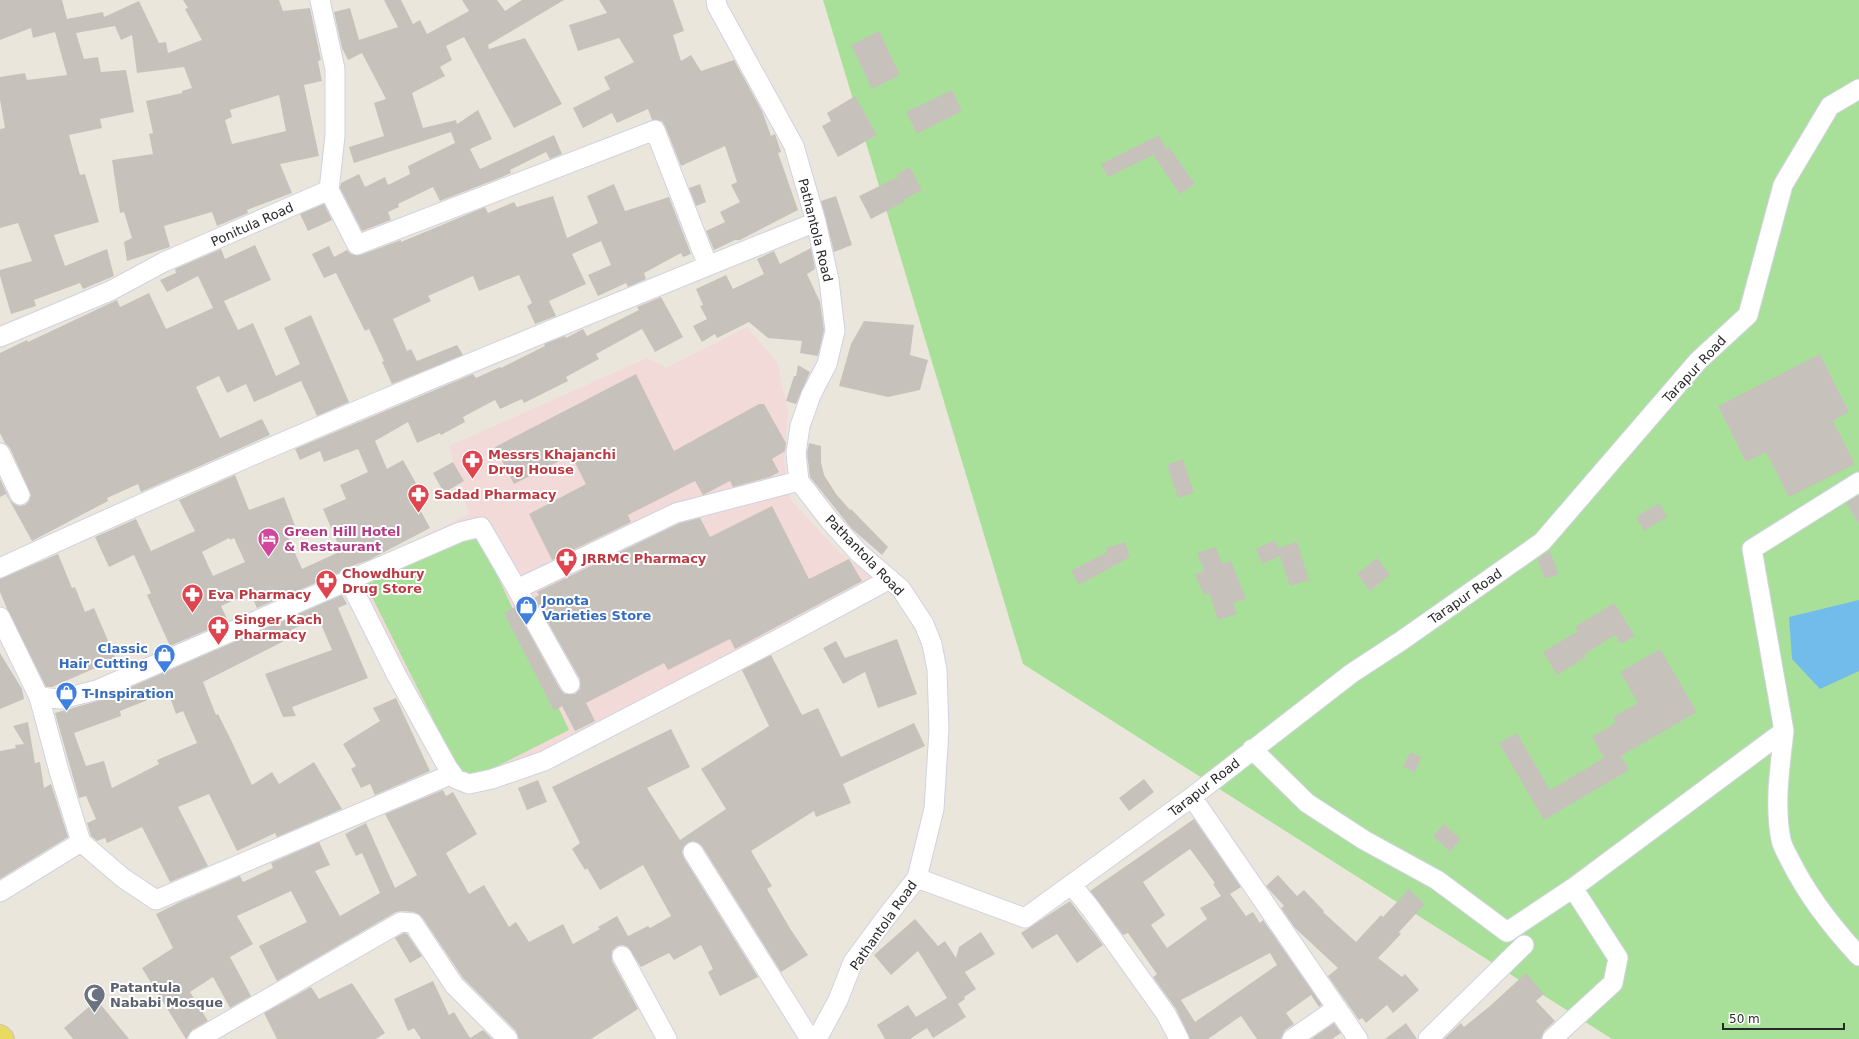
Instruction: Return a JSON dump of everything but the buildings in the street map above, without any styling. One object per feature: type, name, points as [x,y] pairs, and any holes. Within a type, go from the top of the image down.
[{"type":"main road","points":[[0,1036],[3,1039]]},
{"type":"street","points":[[320,0],[335,69],[334,136],[329,190],[357,244],[654,130],[708,266]]},
{"type":"street","name":"Pathantola Road","points":[[716,0],[717,6],[794,146],[816,222],[829,280],[835,331],[827,364],[811,395],[800,426],[796,453],[799,481],[830,521],[859,553],[901,589],[924,624],[932,644],[937,670],[939,730],[934,809],[917,878],[854,962],[838,1000],[817,1039]]},
{"type":"street","name":"Tarapur Road","points":[[917,878],[1025,918],[1192,797],[1352,673],[1401,642],[1542,542],[1698,361],[1748,315],[1783,185],[1830,106],[1859,89]]},
{"type":"street","name":"Ponitula Road","points":[[0,337],[110,291],[164,262],[329,190]]},
{"type":"street","points":[[0,568],[102,520],[434,378],[816,222]]},
{"type":"street","points":[[0,453],[20,496]]},
{"type":"street","points":[[518,589],[676,513],[799,481]]},
{"type":"street","points":[[1859,482],[1752,549],[1784,731],[1777,788],[1779,799],[1778,817],[1782,842],[1802,884],[1837,932],[1859,956]]},
{"type":"street","points":[[39,697],[60,699],[97,690],[348,579],[460,532],[482,528],[518,589],[570,684]]},
{"type":"street","points":[[348,579],[396,676],[448,768],[456,779],[469,784],[492,779],[544,761],[775,641],[890,579]]},
{"type":"street","points":[[0,617],[39,697],[59,771],[81,842],[123,878],[156,900],[446,777]]},
{"type":"street","points":[[1252,749],[1307,803],[1364,840],[1437,880],[1507,932],[1573,888],[1784,731]]},
{"type":"street","points":[[1192,797],[1358,1039]]},
{"type":"street","points":[[0,892],[81,842]]},
{"type":"street","points":[[692,852],[810,1039]]},
{"type":"street","points":[[1072,885],[1091,909],[1166,1014],[1179,1039]]},
{"type":"street","points":[[1552,1039],[1613,983],[1618,958],[1573,888]]},
{"type":"street","points":[[198,1039],[401,922],[413,923],[454,985],[508,1039]]},
{"type":"street","points":[[1428,1039],[1524,945]]},
{"type":"street","points":[[622,956],[667,1039]]},
{"type":"street","points":[[1292,1039],[1337,1008]]},
{"type":"shaded area","points":[[747,327],[777,362],[788,411],[784,459],[791,500],[840,553],[874,577],[624,711],[460,793],[355,571],[469,514],[449,446],[647,358],[666,368]]},
{"type":"green space","points":[[823,0],[1859,0],[1859,1039],[1612,1039],[1023,664]]},
{"type":"green space","points":[[479,536],[569,730],[478,776],[466,776],[458,769],[363,579]]},
{"type":"water","points":[[1859,600],[1859,671],[1820,689],[1792,659],[1789,617]]},
{"type":"place","name":"Messrs Khajanchi Drug House","points":[[473,480]]},
{"type":"place","name":"Sadad Pharmacy","points":[[418,514]]},
{"type":"place","name":"Green Hill Hotel & Restaurant","points":[[268,558]]},
{"type":"place","name":"JRRMC Pharmacy","points":[[566,578]]},
{"type":"place","name":"Chowdhury Drug Store","points":[[327,600]]},
{"type":"place","name":"Eva Pharmacy","points":[[192,614]]},
{"type":"place","name":"Jonota Varieties Store","points":[[526,626]]},
{"type":"place","name":"Singer Kach Pharmacy","points":[[219,646]]},
{"type":"place","name":"Classic Hair Cutting","points":[[164,674]]},
{"type":"place","name":"T-Inspiration","points":[[67,712]]},
{"type":"place","name":"Patantula Nababi Mosque","points":[[95,1014]]}]
